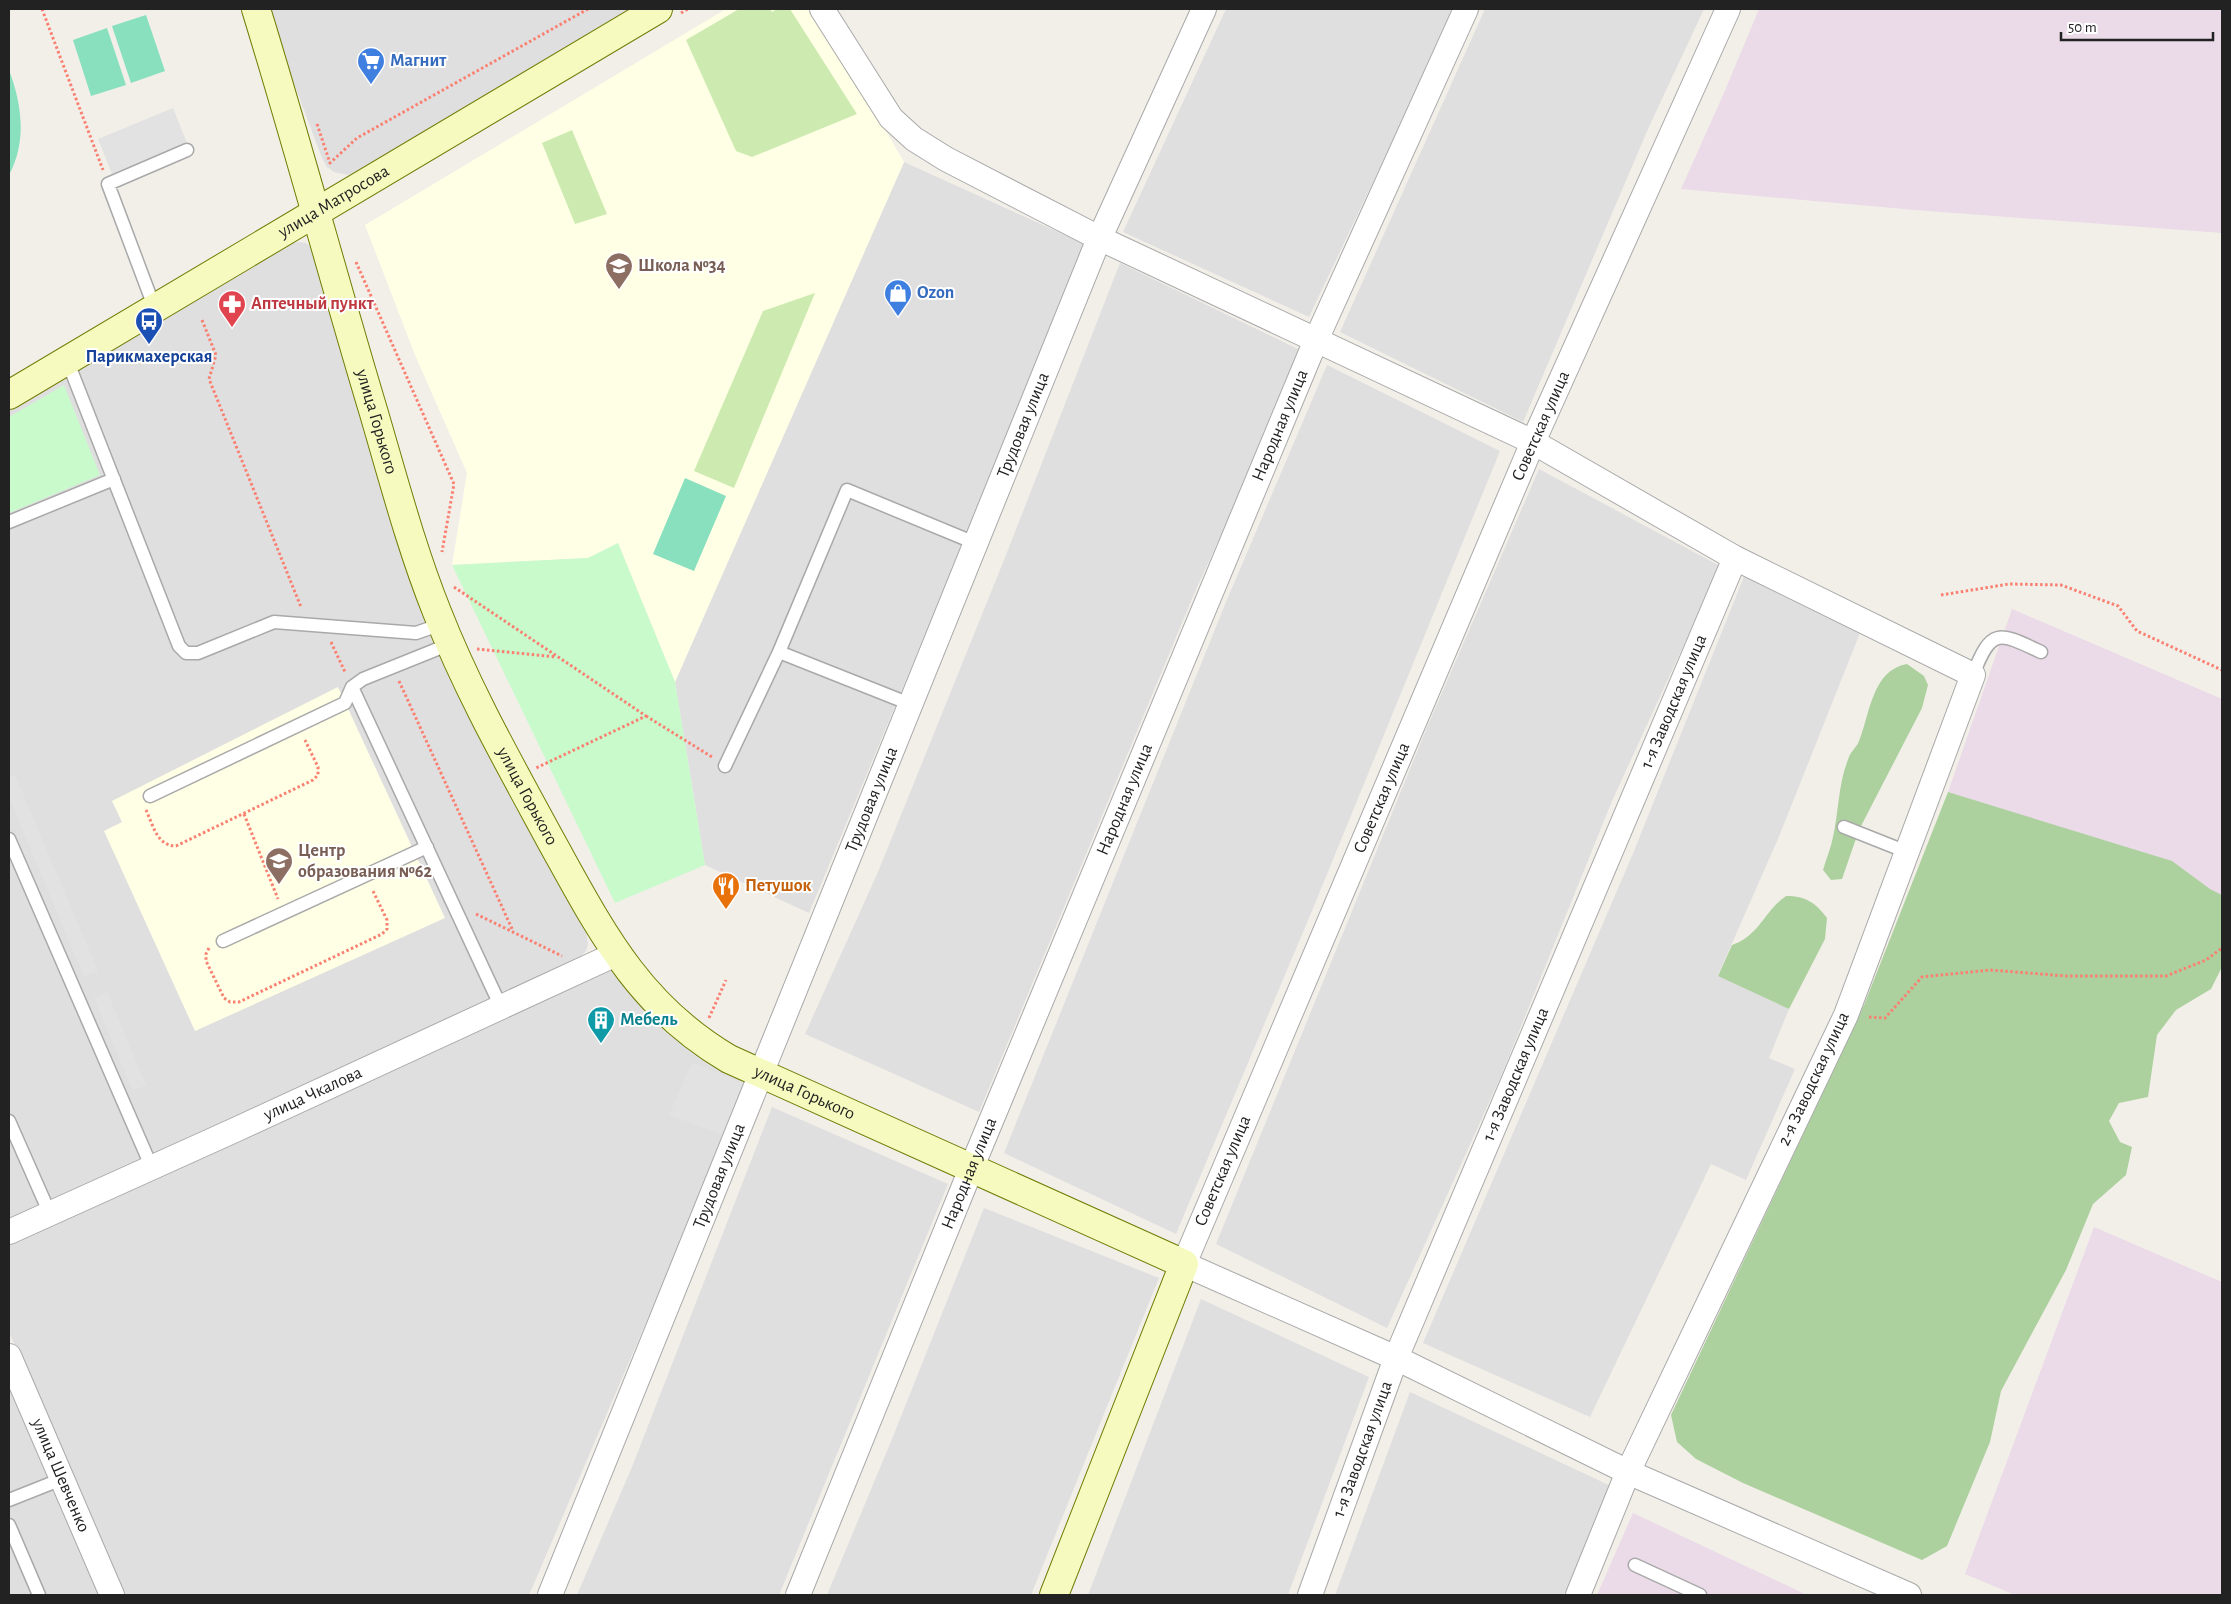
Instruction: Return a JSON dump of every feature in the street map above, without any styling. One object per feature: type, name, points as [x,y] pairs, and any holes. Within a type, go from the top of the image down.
[{"type":"street","name":"улица Горького","points":[[256,9],[405,519],[454,639],[517,778],[594,919],[616,954],[636,981],[679,1026],[703,1044],[762,1075],[1184,1264]]},
{"type":"street","points":[[822,9],[891,118],[914,139],[946,159],[1099,238],[1533,442],[1735,558],[1973,675]]},
{"type":"street","name":"Трудовая улица","points":[[550,1595],[762,1075],[1099,238],[1204,9]]},
{"type":"street","name":"Народная улица","points":[[798,1595],[971,1169],[1316,340],[1466,9]]},
{"type":"street","name":"Советская улица","points":[[1054,1595],[1184,1264],[1533,442],[1728,9]]},
{"type":"street","name":"улица Матросова","points":[[9,395],[315,213],[669,11]]},
{"type":"street","name":"1-я Заводская улица","points":[[1310,1595],[1396,1358],[1735,558]]},
{"type":"street","name":"2-я Заводская улица","points":[[1578,1595],[1628,1472],[1846,1015],[1973,675]]},
{"type":"street","name":"улица Чкалова","points":[[9,1232],[616,954]]},
{"type":"street","points":[[1184,1264],[1396,1358],[1628,1472],[1899,1593]]},
{"type":"street","name":"улица Шевченко","points":[[9,1356],[112,1595]]},
{"type":"lane","points":[[155,309],[108,184],[187,150]]},
{"type":"lane","points":[[67,360],[179,646],[186,653],[198,653],[269,624],[323,625],[416,633],[454,639]]},
{"type":"lane","points":[[9,522],[114,479]]},
{"type":"lane","points":[[725,766],[779,652],[847,490],[975,543]]},
{"type":"lane","points":[[1973,675],[1981,652],[1992,639],[2007,636],[2041,652]]},
{"type":"lane","points":[[150,796],[345,703],[352,687],[363,679],[454,639]]},
{"type":"lane","points":[[779,652],[910,704]]},
{"type":"lane","points":[[352,687],[501,1007]]},
{"type":"lane","points":[[1844,827],[1907,852]]},
{"type":"lane","points":[[9,839],[152,1168]]},
{"type":"lane","points":[[224,941],[427,847]]},
{"type":"lane","points":[[9,1121],[50,1214]]},
{"type":"lane","points":[[9,1500],[62,1479]]},
{"type":"lane","points":[[9,1525],[39,1595]]},
{"type":"lane","points":[[1635,1564],[1700,1595]]},
{"type":"path","points":[[42,9],[108,184]]},
{"type":"path","points":[[315,118],[330,163],[357,138],[588,9]]},
{"type":"path","points":[[669,11],[688,9]]},
{"type":"path","points":[[354,256],[454,484],[440,559]]},
{"type":"path","points":[[202,320],[216,355],[209,380],[298,605],[323,625],[352,687]]},
{"type":"path","points":[[1941,595],[2009,584],[2061,586],[2118,606],[2137,631],[2222,670]]},
{"type":"path","points":[[451,585],[646,716],[725,766]]},
{"type":"path","points":[[454,639],[558,657]]},
{"type":"path","points":[[393,667],[513,931]]},
{"type":"path","points":[[535,768],[646,716]]},
{"type":"path","points":[[150,796],[144,802],[145,808],[162,842],[168,846],[176,846],[244,814],[313,780],[318,775],[318,767],[298,726]]},
{"type":"path","points":[[531,761],[539,777]]},
{"type":"path","points":[[244,814],[283,913]]},
{"type":"path","points":[[224,941],[210,946],[206,954],[206,961],[224,998],[230,1002],[239,1002],[382,934],[387,929],[387,920],[365,875]]},
{"type":"path","points":[[452,903],[513,931],[585,968]]},
{"type":"path","points":[[1846,1015],[1885,1018],[1922,977],[1990,970],[2066,976],[2166,976],[2206,960],[2222,948]]},
{"type":"path","points":[[708,1019],[726,980]]},
{"type":"shaded area","points":[[270,9],[639,9],[349,175],[334,172],[327,167],[322,158],[289,70]]},
{"type":"shaded area","name":"Школа №34","points":[[726,9],[814,9],[904,162],[675,682],[618,543],[588,558],[452,565],[467,473],[415,355],[365,225]]},
{"type":"shaded area","points":[[1226,9],[1455,9],[1309,317],[1123,232]]},
{"type":"shaded area","points":[[1485,9],[1704,9],[1648,129],[1523,422],[1340,332]]},
{"type":"shaded area","points":[[1759,9],[2222,9],[2222,233],[1915,210],[1681,189]]},
{"type":"shaded area","points":[[173,108],[187,143],[112,174],[98,139]]},
{"type":"shaded area","points":[[904,162],[1087,245],[809,913],[705,865],[675,682]]},
{"type":"shaded area","points":[[306,243],[312,248],[394,522],[585,924],[588,944],[586,951],[578,959],[221,1125],[9,1220],[9,410],[288,244]]},
{"type":"shaded area","points":[[1120,263],[1304,352],[1194,594],[979,1112],[805,1034],[878,872],[1006,555]]},
{"type":"shaded area","points":[[1327,365],[1500,451],[1314,906],[1176,1234],[1004,1153],[1226,602]]},
{"type":"shaded area","points":[[1539,469],[1720,566],[1612,801],[1501,1076],[1387,1328],[1216,1244],[1428,725]]},
{"type":"shaded area","points":[[1745,574],[1862,628],[1778,839],[1718,975],[1789,1009],[1769,1058],[1795,1069],[1746,1180],[1711,1164],[1590,1417],[1423,1343],[1634,851]]},
{"type":"shaded area","points":[[2012,609],[2222,699],[2222,895],[1948,792]]},
{"type":"shaded area","name":"Центр образования №62","points":[[338,687],[445,918],[195,1031],[104,831],[122,822],[112,801]]},
{"type":"shaded area","points":[[15,775],[98,971],[84,977],[9,797],[9,777]]},
{"type":"shaded area","points":[[611,969],[738,1076],[743,1084],[741,1101],[529,1595],[123,1595],[9,1332],[9,1244],[240,1141]]},
{"type":"shaded area","points":[[107,992],[146,1085],[133,1091],[94,998]]},
{"type":"shaded area","points":[[692,1063],[747,1084],[726,1136],[669,1115]]},
{"type":"shaded area","points":[[772,1107],[948,1184],[779,1595],[577,1595],[632,1467]]},
{"type":"shaded area","points":[[984,1208],[1159,1278],[1031,1595],[827,1595],[892,1439]]},
{"type":"shaded area","points":[[2094,1227],[2222,1282],[2222,1595],[2015,1595],[1965,1574]]},
{"type":"shaded area","points":[[1201,1299],[1369,1377],[1288,1595],[1088,1595]]},
{"type":"shaded area","points":[[9,1385],[99,1595],[9,1595]]},
{"type":"shaded area","points":[[1410,1392],[1613,1487],[1564,1595],[1335,1595]]},
{"type":"shaded area","points":[[1633,1513],[1807,1595],[1597,1595]]},
{"type":"green space","points":[[739,9],[770,9],[772,12],[777,9],[790,9],[857,114],[752,157],[736,151],[686,40]]},
{"type":"green space","points":[[146,15],[165,71],[131,83],[112,26]]},
{"type":"green space","points":[[107,28],[126,85],[91,96],[73,40]]},
{"type":"green space","points":[[9,70],[17,96],[21,123],[15,162],[9,175]]},
{"type":"green space","points":[[572,130],[607,214],[575,224],[542,143]]},
{"type":"green space","points":[[815,293],[734,488],[694,471],[763,311]]},
{"type":"green space","points":[[64,385],[100,475],[9,513],[9,417]]},
{"type":"green space","points":[[685,478],[726,496],[694,571],[653,554]]},
{"type":"green space","points":[[618,543],[675,682],[705,865],[615,903],[452,565],[588,558]]},
{"type":"green space","points":[[1907,664],[1924,676],[1928,685],[1922,708],[1859,830],[1842,879],[1831,880],[1823,870],[1835,827],[1845,767],[1859,741],[1879,684],[1895,668]]},
{"type":"green space","points":[[1948,792],[2172,861],[2210,889],[2222,895],[2222,967],[2211,989],[2176,1010],[2157,1035],[2148,1097],[2119,1103],[2109,1121],[2120,1142],[2132,1147],[2126,1175],[2093,1204],[2066,1270],[2001,1391],[1990,1442],[1947,1546],[1922,1560],[1743,1483],[1696,1459],[1677,1442],[1671,1415],[1864,1005]]},
{"type":"green space","points":[[1786,896],[1799,897],[1810,901],[1827,918],[1825,939],[1789,1009],[1718,976],[1732,945],[1741,941],[1756,929],[1772,909]]},
{"type":"place","name":"Магнит","points":[[371,85]]},
{"type":"place","name":"Школа №34","points":[[619,290]]},
{"type":"place","name":"Ozon","points":[[898,317]]},
{"type":"place","name":"Аптечный пункт","points":[[232,328]]},
{"type":"place","name":"Парикмахерская","points":[[149,345]]},
{"type":"place","name":"Центр образования №62","points":[[279,885]]},
{"type":"place","name":"Петушок","points":[[726,910]]},
{"type":"place","name":"Мебель","points":[[601,1044]]}]
